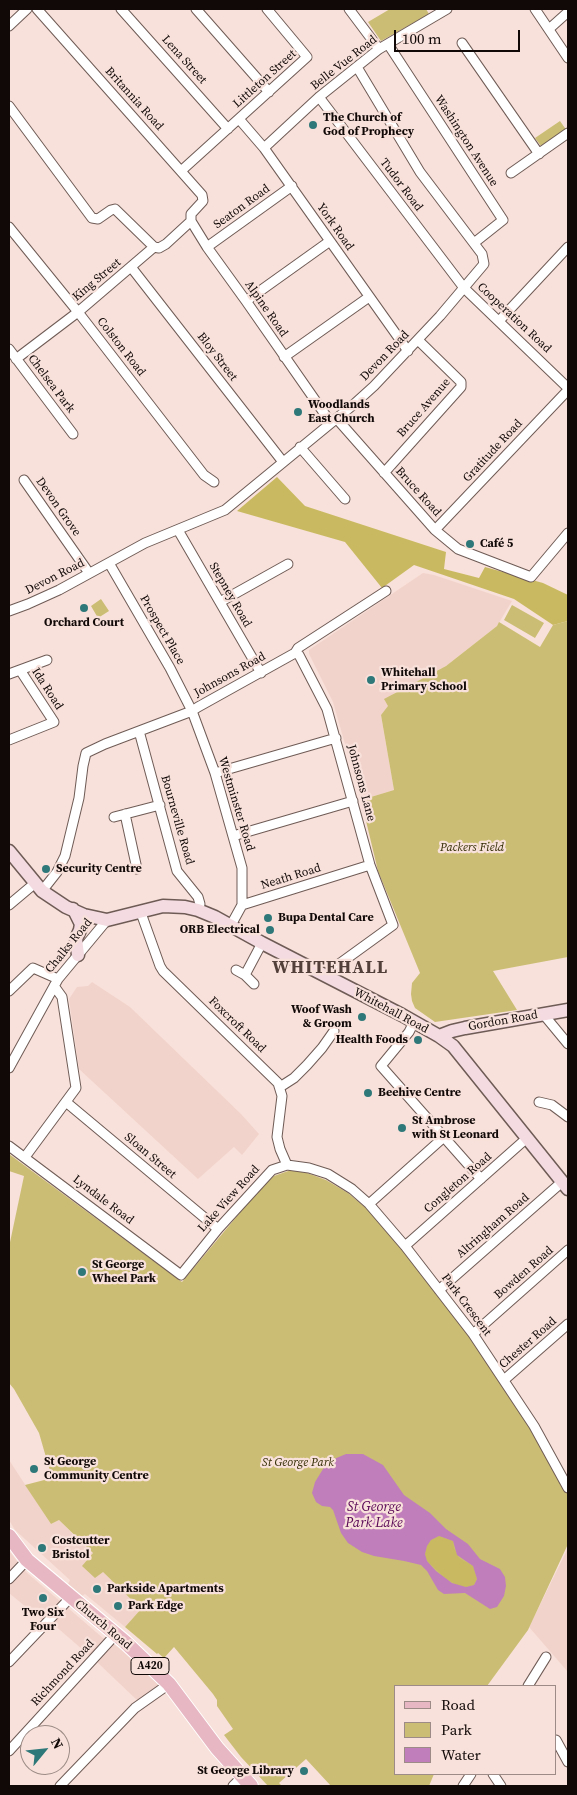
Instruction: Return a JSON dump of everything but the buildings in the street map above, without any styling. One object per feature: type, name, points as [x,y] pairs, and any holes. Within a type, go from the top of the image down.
[{"type":"main road","name":"Whitehall Road","points":[[9,851],[38,888],[50,898],[90,917],[107,920],[163,906],[185,907],[198,910],[440,1036],[453,1046],[565,1186]]},
{"type":"main road","points":[[73,909],[80,924],[80,930],[76,939],[78,955]]},
{"type":"main road","name":"Gordon Road","points":[[440,1036],[452,1030],[568,1010]]},
{"type":"main road","name":"Church Road","points":[[9,1536],[27,1560],[70,1598],[116,1634],[169,1684],[242,1783]]},
{"type":"street","points":[[9,26],[27,9]]},
{"type":"street","name":"Britannia Road","points":[[37,9],[203,198],[202,204],[191,214],[191,221]]},
{"type":"street","name":"Lena Street","points":[[122,9],[228,129]]},
{"type":"street","points":[[196,9],[269,92]]},
{"type":"street","name":"Littleton Street","points":[[181,171],[308,57],[267,9]]},
{"type":"street","points":[[349,9],[379,49]]},
{"type":"street","name":"Belle Vue Road","points":[[264,148],[319,97],[379,49],[436,12],[447,9]]},
{"type":"street","points":[[535,9],[568,58]]},
{"type":"street","points":[[549,29],[568,12]]},
{"type":"street","points":[[462,43],[538,154]]},
{"type":"street","name":"Washington Avenue","points":[[388,44],[503,220],[474,243]]},
{"type":"street","name":"Devon Road","points":[[12,610],[59,590],[145,543],[225,510],[374,386],[418,340],[484,263],[484,257],[420,172],[357,67]]},
{"type":"street","name":"Tudor Road","points":[[319,97],[464,288]]},
{"type":"street","points":[[9,106],[92,218],[98,219],[111,210],[116,210],[154,247]]},
{"type":"street","name":"York Road","points":[[239,120],[264,148],[292,186],[408,351]]},
{"type":"street","points":[[511,173],[568,133]]},
{"type":"street","name":"Seaton Road","points":[[207,247],[292,186]]},
{"type":"street","name":"King Street","points":[[16,359],[78,312],[154,247],[159,248],[166,244],[191,221]]},
{"type":"street","name":"Alpine Road","points":[[191,221],[284,357],[334,421]]},
{"type":"street","name":"Colston Road","points":[[9,227],[78,312],[204,475],[214,482]]},
{"type":"street","points":[[246,300],[330,241]]},
{"type":"street","points":[[499,321],[568,247]]},
{"type":"street","name":"Bloy Street","points":[[131,268],[283,462]]},
{"type":"street","name":"Cooperation Road","points":[[464,288],[568,389]]},
{"type":"street","points":[[284,357],[369,297]]},
{"type":"street","name":"Bruce Avenue","points":[[384,473],[462,387],[461,382],[418,340]]},
{"type":"street","name":"Chelsea Park","points":[[9,349],[73,434]]},
{"type":"street","name":"Gratitude Road","points":[[436,530],[568,389]]},
{"type":"street","name":"Bruce Road","points":[[334,421],[436,530],[458,549],[530,577],[568,533]]},
{"type":"street","points":[[300,447],[340,488],[345,498]]},
{"type":"street","name":"Devon Grove","points":[[24,480],[90,573]]},
{"type":"street","name":"Stepney Road","points":[[178,530],[261,673]]},
{"type":"street","name":"Prospect Place","points":[[109,563],[162,654],[192,712]]},
{"type":"street","points":[[220,602],[288,564]]},
{"type":"street","name":"Johnsons Road","points":[[38,888],[57,872],[65,856],[79,798],[82,766],[87,752],[140,730],[192,712],[295,653],[298,648],[386,591]]},
{"type":"street","points":[[9,600],[12,610]]},
{"type":"street","name":"Johnsons Lane","points":[[295,653],[299,655],[327,709],[370,865],[393,925],[335,967],[328,978]]},
{"type":"street","points":[[9,674],[47,660]]},
{"type":"street","name":"Ida Road","points":[[9,740],[54,722],[20,670]]},
{"type":"street","name":"Westminster Road","points":[[192,712],[215,773],[242,868],[242,906]]},
{"type":"street","name":"Bourneville Road","points":[[140,730],[177,871],[198,897],[200,904],[198,910]]},
{"type":"street","points":[[215,773],[336,738]]},
{"type":"street","points":[[233,836],[353,800]]},
{"type":"street","points":[[114,816],[160,805]]},
{"type":"street","points":[[125,814],[137,869]]},
{"type":"street","name":"Neath Road","points":[[242,906],[370,865]]},
{"type":"street","points":[[9,905],[38,888]]},
{"type":"street","points":[[230,925],[242,906]]},
{"type":"street","name":"Foxcroft Road","points":[[141,913],[163,971],[272,1076],[280,1087]]},
{"type":"street","name":"Chalks Road","points":[[9,1068],[56,982],[107,920]]},
{"type":"street","points":[[245,975],[262,943]]},
{"type":"street","points":[[9,991],[33,968],[56,982],[62,997],[76,1088],[25,1158]]},
{"type":"street","points":[[236,970],[245,975],[254,984]]},
{"type":"street","points":[[544,1015],[568,1044]]},
{"type":"street","points":[[414,1022],[409,1032],[381,1066],[481,1179]]},
{"type":"street","points":[[287,1165],[277,1137],[282,1096],[280,1087],[291,1081],[307,1065],[334,1031]]},
{"type":"street","name":"Sloan Street","points":[[66,1102],[218,1229]]},
{"type":"street","points":[[539,1102],[552,1106],[568,1117]]},
{"type":"street","points":[[369,1204],[442,1136]]},
{"type":"street","name":"Congleton Road","points":[[405,1246],[527,1138]]},
{"type":"street","name":"Lyndale Road","points":[[9,1146],[181,1275]]},
{"type":"street","name":"Park Crescent","points":[[287,1165],[309,1168],[328,1174],[352,1189],[369,1204],[405,1246],[473,1334],[534,1426],[568,1488]]},
{"type":"street","name":"Lake View Road","points":[[181,1275],[218,1229],[272,1170],[287,1165]]},
{"type":"street","name":"Altringham Road","points":[[439,1290],[565,1186]]},
{"type":"street","name":"Bowden Road","points":[[473,1334],[568,1250]]},
{"type":"street","name":"Chester Road","points":[[504,1380],[568,1324]]},
{"type":"street","points":[[9,1579],[27,1560]]},
{"type":"street","points":[[9,1662],[70,1598]]},
{"type":"street","name":"Richmond Road","points":[[9,1751],[116,1634]]},
{"type":"street","points":[[529,1685],[546,1657]]},
{"type":"street","points":[[60,1786],[135,1708],[169,1684]]},
{"type":"street","points":[[557,1742],[568,1762]]},
{"type":"street","points":[[463,1786],[470,1775]]},
{"type":"street","points":[[493,1775],[501,1786]]},
{"type":"shaded area","points":[[277,477],[305,506],[446,552],[444,569],[479,578],[485,567],[543,583],[568,595],[568,621],[553,625],[514,599],[414,565],[382,588],[345,542],[237,511]]},
{"type":"shaded area","name":"Whitehall Primary School","points":[[423,573],[512,601],[497,626],[446,666],[393,694],[389,706],[381,715],[394,790],[361,800],[333,702],[309,654],[309,650]]},
{"type":"shaded area","points":[[92,982],[130,1007],[241,1114],[259,1134],[242,1155],[234,1147],[198,1179],[79,1069],[69,999],[77,987],[88,986]]},
{"type":"shaded area","points":[[9,1460],[51,1524],[59,1520],[93,1554],[83,1566],[102,1571],[141,1609],[125,1627],[85,1594],[82,1596],[68,1584],[70,1580],[15,1530],[9,1520]]},
{"type":"shaded area","points":[[439,1536],[453,1541],[459,1558],[473,1566],[477,1579],[474,1585],[466,1587],[457,1585],[446,1579],[427,1561],[425,1554],[427,1546],[431,1540]]},
{"type":"shaded area","points":[[568,1548],[568,1672],[529,1627]]},
{"type":"shaded area","points":[[9,1551],[26,1572],[103,1638],[114,1644],[151,1675],[161,1686],[138,1701],[53,1624],[42,1620],[9,1593]]},
{"type":"green space","points":[[390,9],[426,9],[429,14],[381,41],[368,22]]},
{"type":"green space","points":[[560,121],[567,131],[544,147],[541,146],[535,138]]},
{"type":"green space","points":[[101,599],[109,611],[98,618],[91,606]]},
{"type":"green space","points":[[512,605],[544,623],[535,638],[504,620]]},
{"type":"green space","name":"Packers Field","points":[[568,621],[568,957],[493,971],[517,1010],[435,1022],[415,1008],[412,1001],[412,983],[420,973],[378,871],[361,800],[394,790],[381,715],[388,706],[384,699],[446,666],[497,626],[499,622],[540,647],[553,625]]},
{"type":"green space","name":"St George Park","points":[[9,1154],[182,1282],[258,1191],[274,1176],[291,1170],[307,1173],[326,1180],[348,1193],[373,1214],[441,1297],[473,1340],[538,1441],[568,1495],[568,1544],[528,1630],[488,1685],[394,1685],[394,1775],[434,1775],[429,1786],[331,1786],[306,1759],[279,1783],[282,1786],[268,1786],[224,1735],[233,1729],[217,1706],[217,1700],[213,1694],[174,1647],[164,1658],[125,1627],[141,1609],[103,1572],[95,1578],[82,1566],[93,1553],[59,1520],[51,1524],[25,1485],[52,1478],[39,1433],[9,1383],[9,1247],[24,1176],[9,1171]]},
{"type":"water","name":"St George Park Lake","points":[[346,1454],[363,1454],[383,1465],[404,1495],[430,1513],[446,1529],[468,1544],[480,1559],[500,1569],[505,1577],[506,1586],[504,1596],[497,1607],[490,1609],[465,1593],[444,1594],[438,1590],[427,1571],[421,1565],[374,1556],[362,1552],[348,1543],[341,1533],[333,1510],[316,1502],[312,1493],[315,1482],[323,1469],[334,1459]],"holes":[[[439,1536],[453,1541],[457,1555],[473,1566],[477,1579],[474,1585],[466,1587],[452,1583],[436,1571],[427,1561],[425,1554],[431,1540]]]},
{"type":"place","name":"The Church of God of Prophecy","points":[[313,125]]},
{"type":"place","name":"Woodlands East Church","points":[[298,412]]},
{"type":"place","name":"Café 5","points":[[470,544]]},
{"type":"place","name":"Orchard Court","points":[[84,608]]},
{"type":"place","name":"Whitehall Primary School","points":[[371,680]]},
{"type":"place","name":"Security Centre","points":[[46,869]]},
{"type":"place","name":"Bupa Dental Care","points":[[268,918]]},
{"type":"place","name":"ORB Electrical","points":[[270,930]]},
{"type":"place","name":"Woof Wash & Groom","points":[[362,1017]]},
{"type":"place","name":"Health Foods","points":[[418,1040]]},
{"type":"place","name":"Beehive Centre","points":[[368,1093]]},
{"type":"place","name":"St Ambrose with St Leonard","points":[[402,1128]]},
{"type":"place","name":"St George Wheel Park","points":[[82,1272]]},
{"type":"place","name":"St George Community Centre","points":[[34,1469]]},
{"type":"place","name":"Costcutter Bristol","points":[[42,1548]]},
{"type":"place","name":"Parkside Apartments","points":[[97,1589]]},
{"type":"place","name":"Two Six Four","points":[[43,1598]]},
{"type":"place","name":"Park Edge","points":[[118,1606]]},
{"type":"place","name":"St George Library","points":[[304,1771]]},
{"type":"district","name":"WHITEHALL","points":[[330,968]]}]
